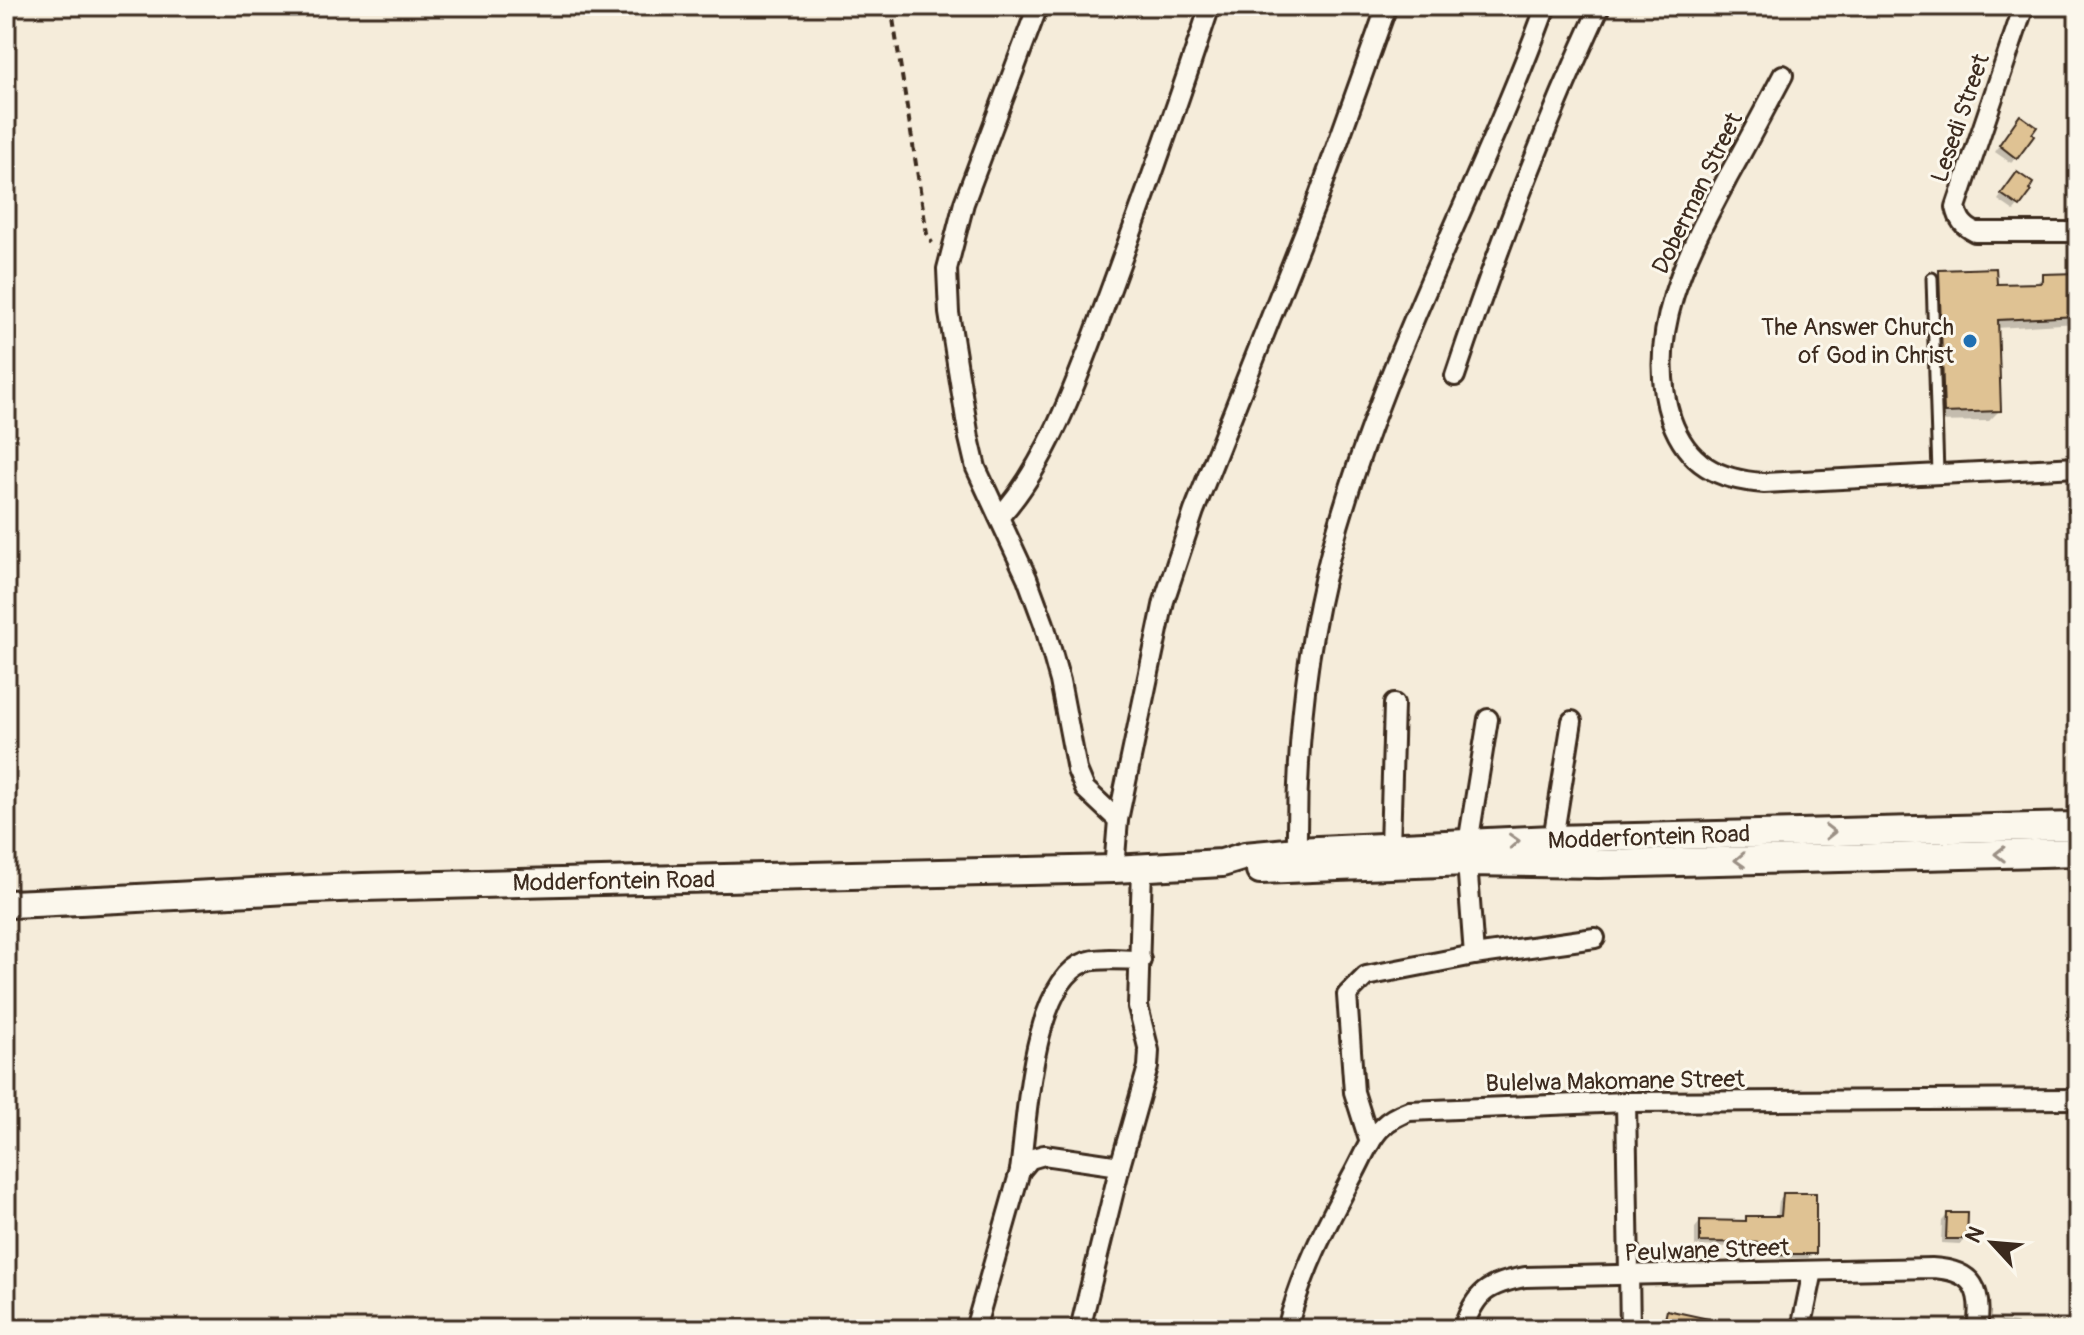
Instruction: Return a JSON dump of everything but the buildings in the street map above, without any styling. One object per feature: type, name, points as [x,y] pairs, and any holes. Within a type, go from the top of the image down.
[{"type":"main road","name":"Modderfontein Road","points":[[1222,863],[1245,870],[1290,870],[1468,853],[1553,839],[2077,832]]},
{"type":"main road","name":"Modderfontein Road","points":[[6,904],[364,887],[1114,869],[1222,863],[1245,856],[1297,851],[1390,847],[1598,864],[2077,832]]},
{"type":"street","points":[[1038,6],[964,203],[947,269],[949,313],[976,468],[1027,578],[1044,624],[1060,681],[1077,770],[1085,789],[1118,820]]},
{"type":"street","points":[[999,517],[1015,500],[1038,463],[1083,364],[1181,95],[1210,6]]},
{"type":"street","points":[[1114,869],[1118,820],[1148,670],[1169,586],[1194,511],[1317,201],[1387,6]]},
{"type":"street","points":[[1297,851],[1301,723],[1312,633],[1331,551],[1383,400],[1546,6]]},
{"type":"street","points":[[1455,376],[1493,262],[1535,152],[1600,6]]},
{"type":"street","name":"Lesedi Street","points":[[2024,6],[1956,207],[1959,219],[1975,232],[2078,232]]},
{"type":"street","name":"Doberman Street","points":[[1783,75],[1692,247],[1667,316],[1663,382],[1677,435],[1705,467],[1722,476],[1764,483],[1938,474]]},
{"type":"street","points":[[1938,474],[2078,467]]},
{"type":"street","points":[[1390,847],[1394,704]]},
{"type":"street","points":[[1474,955],[1468,853],[1488,719]]},
{"type":"street","points":[[1553,839],[1572,721]]},
{"type":"street","points":[[1080,1329],[1148,1067],[1149,1051],[1138,1007],[1142,867]]},
{"type":"street","points":[[1370,1143],[1354,1092],[1347,995],[1366,976],[1474,955],[1595,938]]},
{"type":"street","points":[[975,1329],[1020,1171],[1040,1035],[1050,1002],[1062,978],[1086,961],[1141,960]]},
{"type":"street","name":"Bulelwa Makomane Street","points":[[1287,1329],[1302,1280],[1324,1229],[1370,1143],[1379,1129],[1392,1118],[1409,1111],[1626,1102],[2078,1099]]},
{"type":"street","points":[[1626,1102],[1630,1329]]},
{"type":"street","points":[[1020,1171],[1030,1159],[1044,1155],[1120,1166]]},
{"type":"street","name":"Peulwane Street","points":[[1463,1329],[1480,1293],[1500,1282],[1525,1277],[1948,1269],[1968,1277],[1974,1285],[1979,1310],[1977,1329]]},
{"type":"street","points":[[1801,1329],[1813,1271]]},
{"type":"lane","points":[[1932,278],[1938,474]]},
{"type":"path","points":[[891,6],[927,234],[947,269]]},
{"type":"place","name":"The Answer Church of God in Christ","points":[[1970,341]]}]
